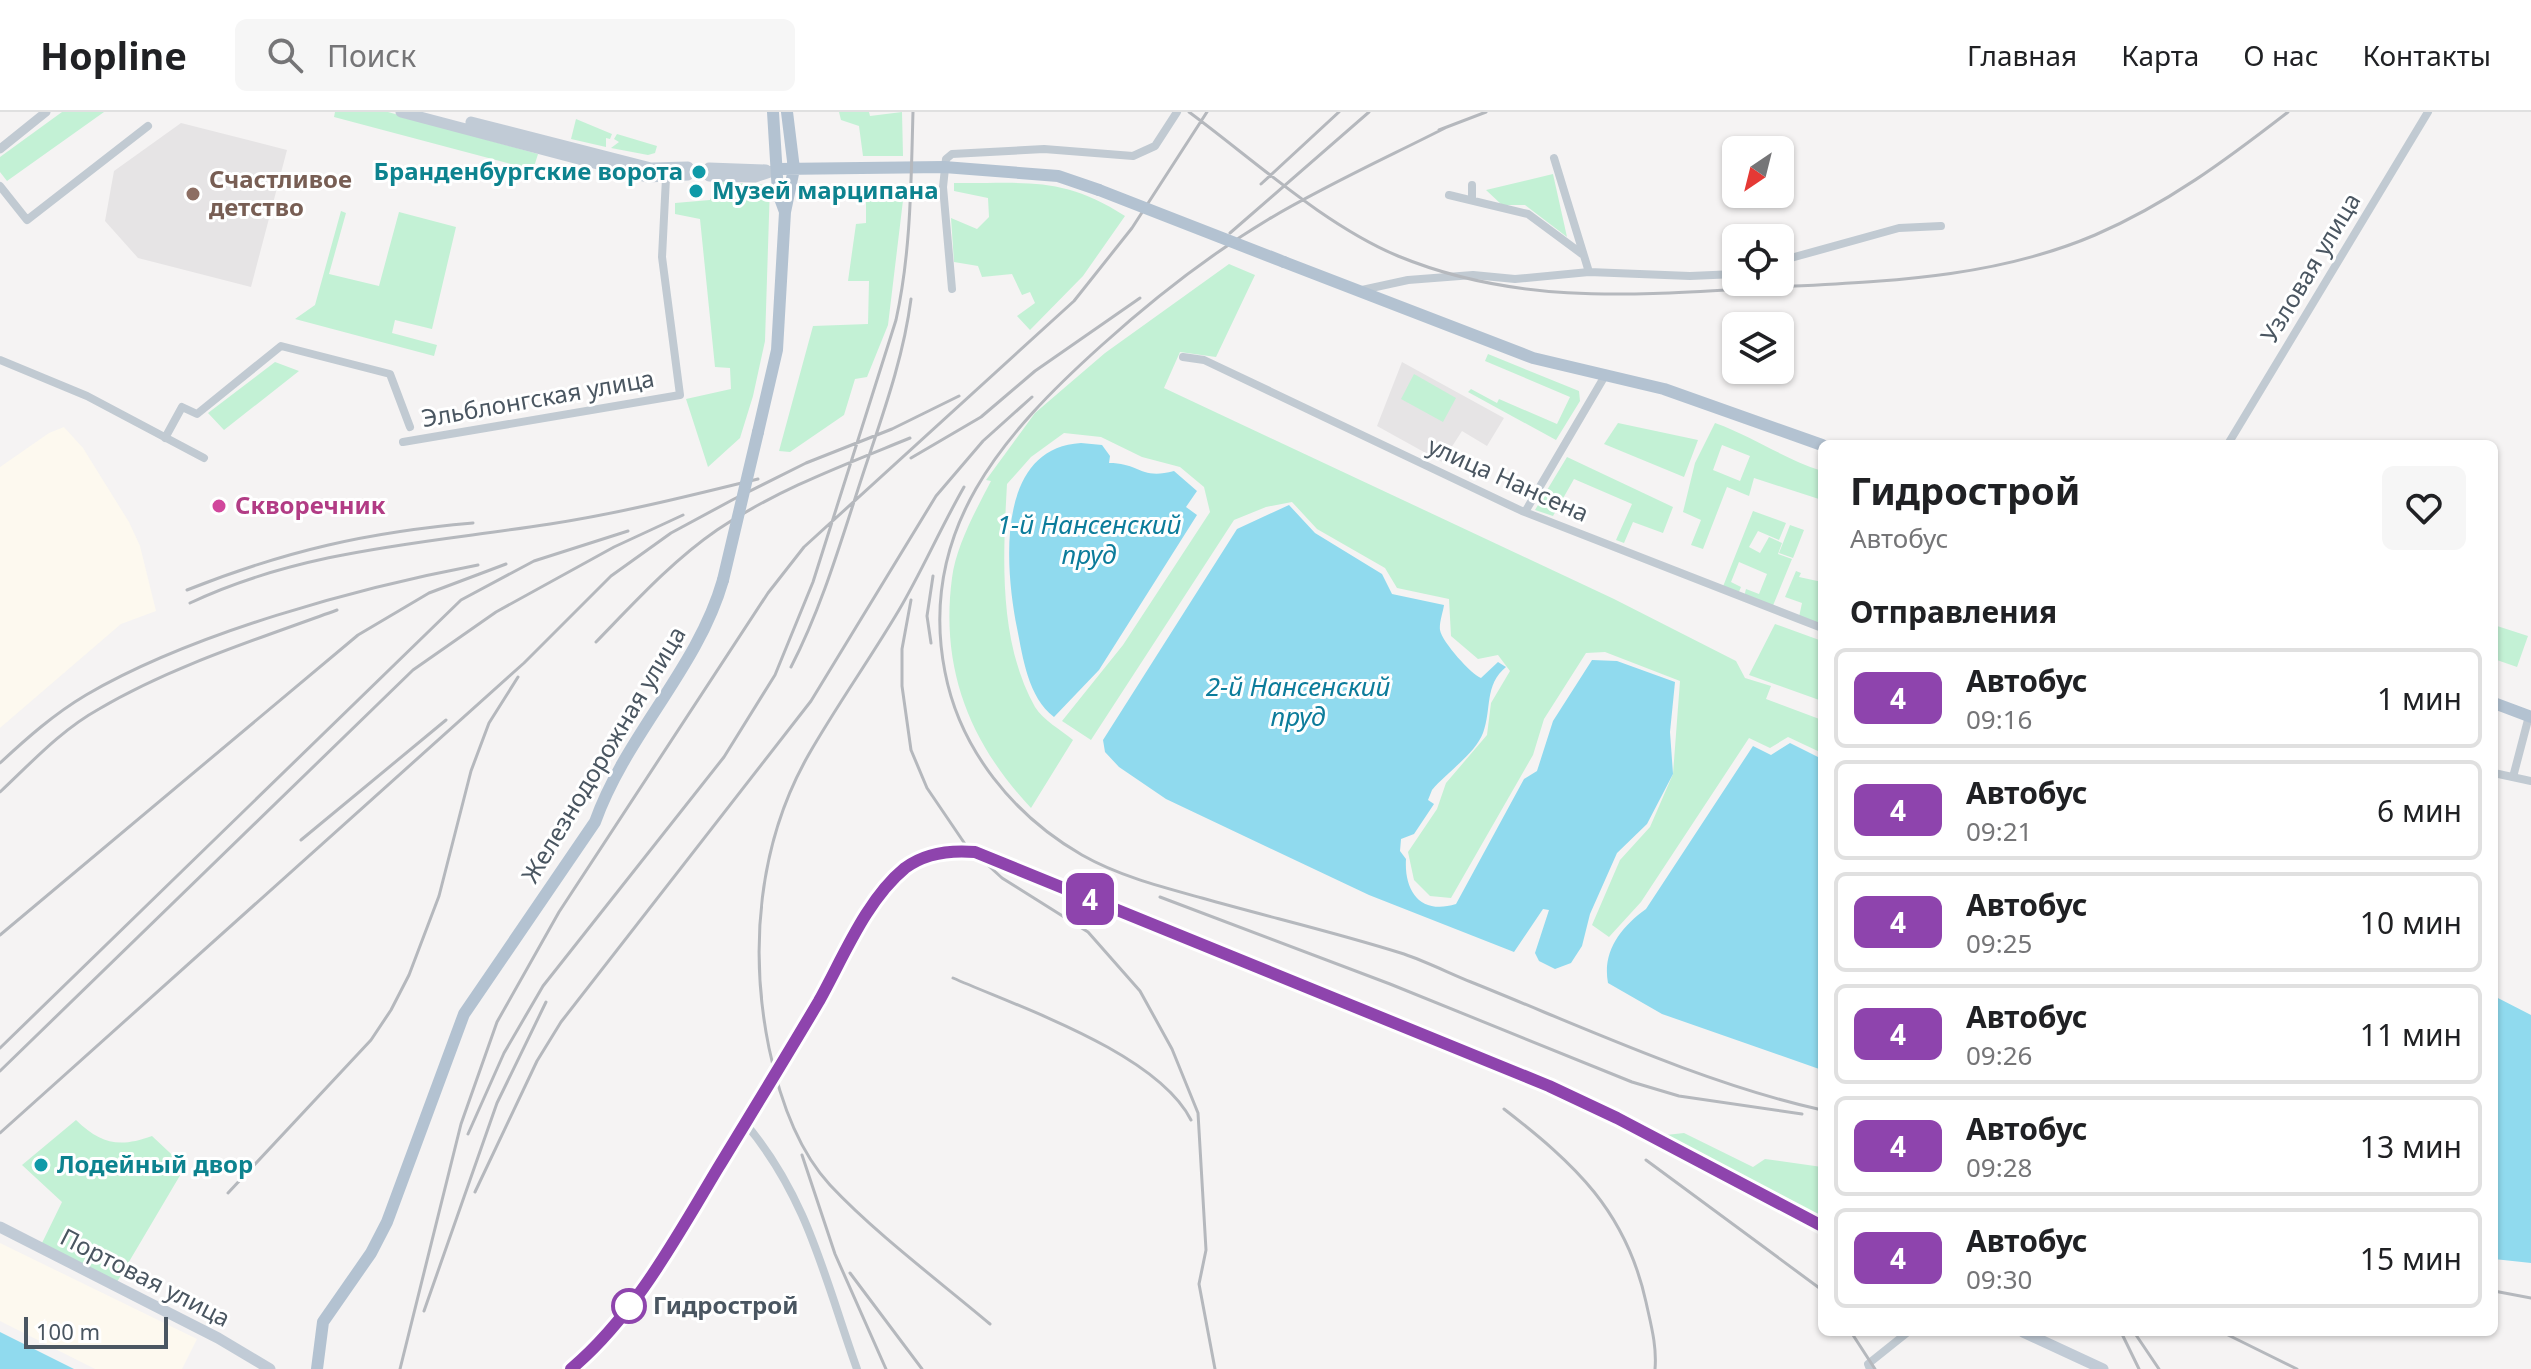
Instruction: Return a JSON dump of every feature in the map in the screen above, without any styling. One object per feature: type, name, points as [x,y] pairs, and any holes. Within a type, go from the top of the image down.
[{"type":"main road","points":[[401,112],[647,177],[666,178],[688,171],[651,168],[431,112]]},
{"type":"main road","name":"Железнодорожная улица","points":[[773,112],[779,169],[778,193],[785,212]]},
{"type":"main road","name":"Железнодорожная улица","points":[[317,1369],[323,1322],[371,1253],[387,1222],[464,1014],[595,822],[606,790],[631,746],[703,634],[723,580],[777,350],[785,212],[794,169],[787,112]]},
{"type":"main road","points":[[709,172],[755,177],[779,169],[945,163],[1058,176],[1533,358],[1607,373],[1718,406],[1818,444]]},
{"type":"main road","points":[[2498,704],[2530,716]]},
{"type":"main road","points":[[571,1369],[602,1338],[640,1289],[889,886],[905,868],[924,857],[965,851],[1549,1086],[1617,1118],[1818,1224]]},
{"type":"main road","name":"Портовая улица","points":[[0,1227],[218,1338],[270,1369]]},
{"type":"main road","points":[[2032,1336],[2103,1369]]},
{"type":"street","points":[[0,149],[46,112]]},
{"type":"street","points":[[952,289],[945,163],[962,152],[1044,149],[1133,156],[1155,146],[1177,112]]},
{"type":"street","name":"Узловая улица","points":[[2230,440],[2428,112]]},
{"type":"street","points":[[0,186],[27,220],[148,126]]},
{"type":"street","points":[[1554,158],[1589,272]]},
{"type":"street","name":"Эльблонгская улица","points":[[403,442],[680,395],[662,257],[666,178]]},
{"type":"street","points":[[1472,185],[1472,200]]},
{"type":"street","points":[[1449,195],[1528,214],[1582,254]]},
{"type":"street","points":[[1794,257],[1899,228],[1941,226]]},
{"type":"street","points":[[1546,239],[1561,240]]},
{"type":"street","points":[[1358,291],[1408,280],[1473,275],[1515,279],[1589,272],[1722,275]]},
{"type":"street","name":"Эльблонгская улица","points":[[165,438],[182,407],[197,414],[281,346],[390,374],[410,427]]},
{"type":"street","name":"улица Нансена","points":[[1183,357],[1204,360],[1525,512],[1818,626]]},
{"type":"street","points":[[0,360],[87,396],[204,458]]},
{"type":"street","points":[[1525,512],[1607,373]]},
{"type":"street","points":[[2513,777],[2530,716]]},
{"type":"street","points":[[2498,774],[2531,781]]},
{"type":"street","points":[[745,1123],[775,1157],[816,1245],[857,1369]]},
{"type":"street","points":[[1870,1369],[1868,1364],[1903,1336]]},
{"type":"shaded area","name":"Счастливое детство","points":[[181,123],[287,150],[251,287],[138,258],[105,221],[114,171]]},
{"type":"shaded area","points":[[1402,362],[1504,418],[1487,446],[1462,431],[1442,462],[1377,426]]},
{"type":"shaded area","points":[[64,427],[83,448],[129,522],[140,546],[156,611],[121,624],[0,728],[0,467],[49,433]]},
{"type":"shaded area","points":[[0,1243],[197,1339],[182,1369],[95,1369],[0,1321]]},
{"type":"green space","points":[[62,112],[104,112],[7,181],[0,172],[0,157]]},
{"type":"green space","points":[[335,112],[388,112],[538,154],[533,170],[334,117]]},
{"type":"green space","points":[[839,112],[869,112],[870,116],[902,112],[903,156],[863,156],[859,126],[841,120]]},
{"type":"green space","points":[[576,119],[612,134],[610,139],[606,138],[606,147],[571,139]]},
{"type":"green space","points":[[617,134],[657,146],[655,153],[648,155],[611,148],[619,142],[614,139]]},
{"type":"green space","points":[[1553,174],[1567,237],[1525,205],[1502,205],[1486,190]]},
{"type":"green space","points":[[719,182],[770,185],[765,341],[740,438],[708,467],[686,399],[731,389],[730,368],[715,367],[700,219],[675,214],[675,203],[710,200]]},
{"type":"green space","points":[[954,183],[1042,184],[1082,194],[1125,216],[1083,276],[1030,330],[1017,316],[1035,303],[1030,292],[1022,295],[1012,274],[982,277],[978,266],[954,262],[951,218],[977,229],[989,217],[988,198],[954,191]]},
{"type":"green space","points":[[866,192],[904,192],[888,325],[867,377],[855,379],[844,415],[790,452],[779,451],[813,326],[868,324],[869,281],[848,281],[856,224],[866,223]]},
{"type":"green space","points":[[341,211],[346,213],[329,274],[379,286],[399,212],[456,227],[432,329],[395,320],[392,333],[437,345],[434,356],[295,319],[315,305]]},
{"type":"green space","points":[[1229,264],[1255,275],[1216,357],[1180,352],[1164,388],[1614,599],[1736,661],[1745,678],[1771,686],[1766,699],[1818,718],[1818,751],[1788,737],[1770,748],[1749,738],[1641,902],[1609,937],[1592,925],[1620,860],[1650,827],[1673,774],[1680,681],[1605,652],[1586,653],[1544,719],[1533,755],[1451,898],[1430,896],[1414,880],[1408,852],[1437,809],[1446,783],[1487,735],[1491,703],[1510,671],[1498,655],[1478,659],[1451,636],[1449,599],[1397,588],[1385,568],[1317,529],[1292,502],[1266,507],[1234,520],[1091,740],[1062,721],[1123,645],[1210,512],[1204,487],[1180,467],[1142,457],[1101,437],[1064,433],[1031,457],[1007,484],[1004,569],[1014,655],[1038,712],[1073,740],[1031,808],[991,757],[964,703],[951,643],[949,611],[952,578],[967,528],[991,481],[986,480],[1035,413],[1105,353]]},
{"type":"green space","points":[[1488,354],[1579,391],[1580,401],[1556,440],[1468,392],[1471,389],[1497,403],[1499,399],[1557,424],[1570,397],[1485,361]]},
{"type":"green space","points":[[275,362],[299,371],[224,430],[208,413]]},
{"type":"green space","points":[[1414,374],[1456,398],[1443,422],[1401,399]]},
{"type":"green space","points":[[1618,423],[1698,440],[1684,477],[1604,444]]},
{"type":"green space","points":[[1715,423],[1818,469],[1818,499],[1754,478],[1749,496],[1727,487],[1703,549],[1691,545],[1701,520],[1683,512],[1695,463]],"holes":[[[1722,445],[1750,456],[1740,481],[1713,470]]]},
{"type":"green space","points":[[1567,457],[1673,507],[1663,533],[1633,522],[1624,543],[1616,540],[1632,504],[1574,479],[1553,516],[1535,510]]},
{"type":"green space","points":[[1753,511],[1786,523],[1779,540],[1758,531],[1749,547],[1760,553],[1769,537],[1782,543],[1778,554],[1792,559],[1772,608],[1744,597],[1746,589],[1759,594],[1767,574],[1739,562],[1731,582],[1741,587],[1738,594],[1722,589]]},
{"type":"green space","points":[[1790,525],[1804,530],[1793,558],[1779,553]]},
{"type":"green space","points":[[1796,571],[1801,573],[1799,577],[1818,581],[1818,624],[1799,617],[1802,603],[1785,597]]},
{"type":"green space","points":[[1775,624],[1818,640],[1818,700],[1749,675]]},
{"type":"green space","points":[[2498,626],[2528,636],[2517,667],[2498,660]]},
{"type":"green space","points":[[76,1120],[111,1142],[130,1142],[152,1136],[185,1167],[117,1282],[42,1243],[62,1202],[22,1165]]},
{"type":"green space","points":[[1684,1133],[1753,1167],[1765,1159],[1818,1166],[1818,1217],[1666,1135]]},
{"type":"water","name":"1-й Нансенский пруд","points":[[1081,443],[1102,445],[1110,456],[1109,463],[1154,474],[1174,471],[1197,491],[1186,507],[1197,515],[1099,670],[1054,717],[1038,699],[1024,664],[1013,603],[1009,544],[1012,515],[1020,488],[1033,466],[1053,450]]},
{"type":"water","name":"2-й Нансенский пруд","points":[[1289,505],[1315,533],[1382,574],[1392,594],[1444,605],[1440,627],[1442,635],[1477,676],[1481,678],[1498,662],[1506,667],[1491,689],[1486,724],[1479,741],[1432,790],[1428,800],[1434,804],[1414,834],[1401,839],[1400,851],[1406,859],[1408,882],[1417,898],[1424,903],[1444,907],[1456,904],[1524,779],[1537,771],[1553,721],[1592,660],[1617,661],[1675,682],[1670,732],[1673,774],[1647,824],[1617,853],[1590,914],[1582,946],[1571,963],[1555,969],[1539,961],[1535,953],[1549,910],[1543,909],[1514,952],[1369,895],[1166,799],[1119,767],[1105,752],[1103,740],[1237,529]]},
{"type":"water","points":[[1790,743],[1818,757],[1818,1069],[1662,1014],[1608,983],[1608,960],[1615,941],[1646,909],[1753,746],[1771,755]]},
{"type":"water","points":[[2498,998],[2531,1015],[2531,1263],[2498,1259]]},
{"type":"water","points":[[0,1332],[74,1369],[0,1369]]},
{"type":"railway","points":[[468,1134],[504,1053],[543,986],[724,757],[775,675],[813,582],[896,320],[907,243],[913,112]]},
{"type":"railway","points":[[1189,112],[1316,209],[1370,243],[1398,256],[1445,273],[1492,284],[1587,294],[1731,290],[1900,279],[1979,269],[2018,260],[2095,235],[2147,209],[2219,164],[2288,112]]},
{"type":"railway","points":[[400,1369],[461,1124],[497,1022],[559,912],[768,593],[804,547],[1074,301],[1132,228],[1207,112]]},
{"type":"railway","points":[[1261,184],[1339,112]]},
{"type":"railway","points":[[1230,233],[1369,112]]},
{"type":"railway","points":[[1439,130],[1486,112]]},
{"type":"railway","points":[[1447,127],[1313,194],[1225,247],[1121,328],[1032,413],[976,488],[957,529],[944,573],[940,621],[945,672],[952,701],[977,754],[1013,801],[1057,839],[1096,862],[1156,885],[1404,954],[1689,1070],[1818,1109]]},
{"type":"railway","points":[[911,458],[981,417],[1035,371],[1140,298]]},
{"type":"railway","points":[[791,667],[830,574],[884,412],[903,345],[911,299]]},
{"type":"railway","points":[[0,1133],[524,663],[611,576],[671,533],[734,499],[806,463],[892,429],[959,396]]},
{"type":"railway","points":[[475,1192],[537,1061],[561,1022],[811,701],[936,496],[983,441],[1032,397]]},
{"type":"railway","points":[[596,642],[669,569],[717,530],[787,490],[910,438]]},
{"type":"railway","points":[[190,603],[233,585],[322,559],[576,520],[758,479]]},
{"type":"railway","points":[[964,487],[899,610],[809,754],[792,788],[778,824],[762,898],[760,973],[773,1066],[790,1121],[808,1155],[830,1185],[867,1221],[990,1324]]},
{"type":"railway","points":[[0,1071],[413,670],[496,612],[614,547],[683,515]]},
{"type":"railway","points":[[187,590],[258,564],[327,545],[473,523]]},
{"type":"railway","points":[[0,1048],[461,600],[534,561],[628,531]]},
{"type":"railway","points":[[0,935],[358,635],[429,593],[506,564]]},
{"type":"railway","points":[[0,763],[74,702],[175,652],[276,615],[381,586],[478,565]]},
{"type":"railway","points":[[931,643],[927,616],[933,576]]},
{"type":"railway","points":[[911,600],[902,649],[902,686],[911,750],[927,788],[965,844],[1002,878],[1088,932],[1140,991],[1172,1049],[1198,1113],[1206,1250],[1199,1284],[1215,1369]]},
{"type":"railway","points":[[0,792],[72,727],[99,709],[156,679],[216,654],[337,610]]},
{"type":"railway","points":[[228,1193],[371,1040],[391,1010],[409,975],[439,896],[471,771],[489,723],[518,677]]},
{"type":"railway","points":[[301,840],[446,720]]},
{"type":"railway","points":[[1160,897],[1390,984],[1632,1082],[1679,1096],[1802,1114]]},
{"type":"railway","points":[[953,978],[1049,1018],[1119,1054],[1174,1096],[1191,1120]]},
{"type":"railway","points":[[424,1311],[497,1103],[546,1002]]},
{"type":"railway","points":[[1504,1109],[1575,1170],[1611,1215],[1637,1270],[1653,1336],[1655,1369]]},
{"type":"railway","points":[[802,1155],[835,1254],[886,1369]]},
{"type":"railway","points":[[1646,1160],[1818,1287]]},
{"type":"railway","points":[[850,1273],[922,1369]]},
{"type":"railway","points":[[2498,1292],[2531,1298]]},
{"type":"railway","points":[[1854,1336],[1875,1369]]},
{"type":"railway","points":[[2123,1336],[2139,1369]]},
{"type":"railway","points":[[2137,1336],[2159,1369]]},
{"type":"railway","points":[[2230,1336],[2297,1369]]},
{"type":"bus line","name":"4","points":[[571,1369],[613,1325],[667,1249],[775,1076],[874,905],[905,868],[924,857],[955,851],[975,852],[1549,1086],[1617,1118],[1818,1224]]},
{"type":"place","name":"Бранденбургские ворота","points":[[699,172]]},
{"type":"place","name":"Музей марципана","points":[[696,191]]},
{"type":"place","name":"Счастливое детство","points":[[193,194]]},
{"type":"place","name":"Скворечник","points":[[219,506]]},
{"type":"place","name":"Лодейный двор","points":[[41,1165]]},
{"type":"place","name":"Гидрострой","points":[[629,1306]]}]
